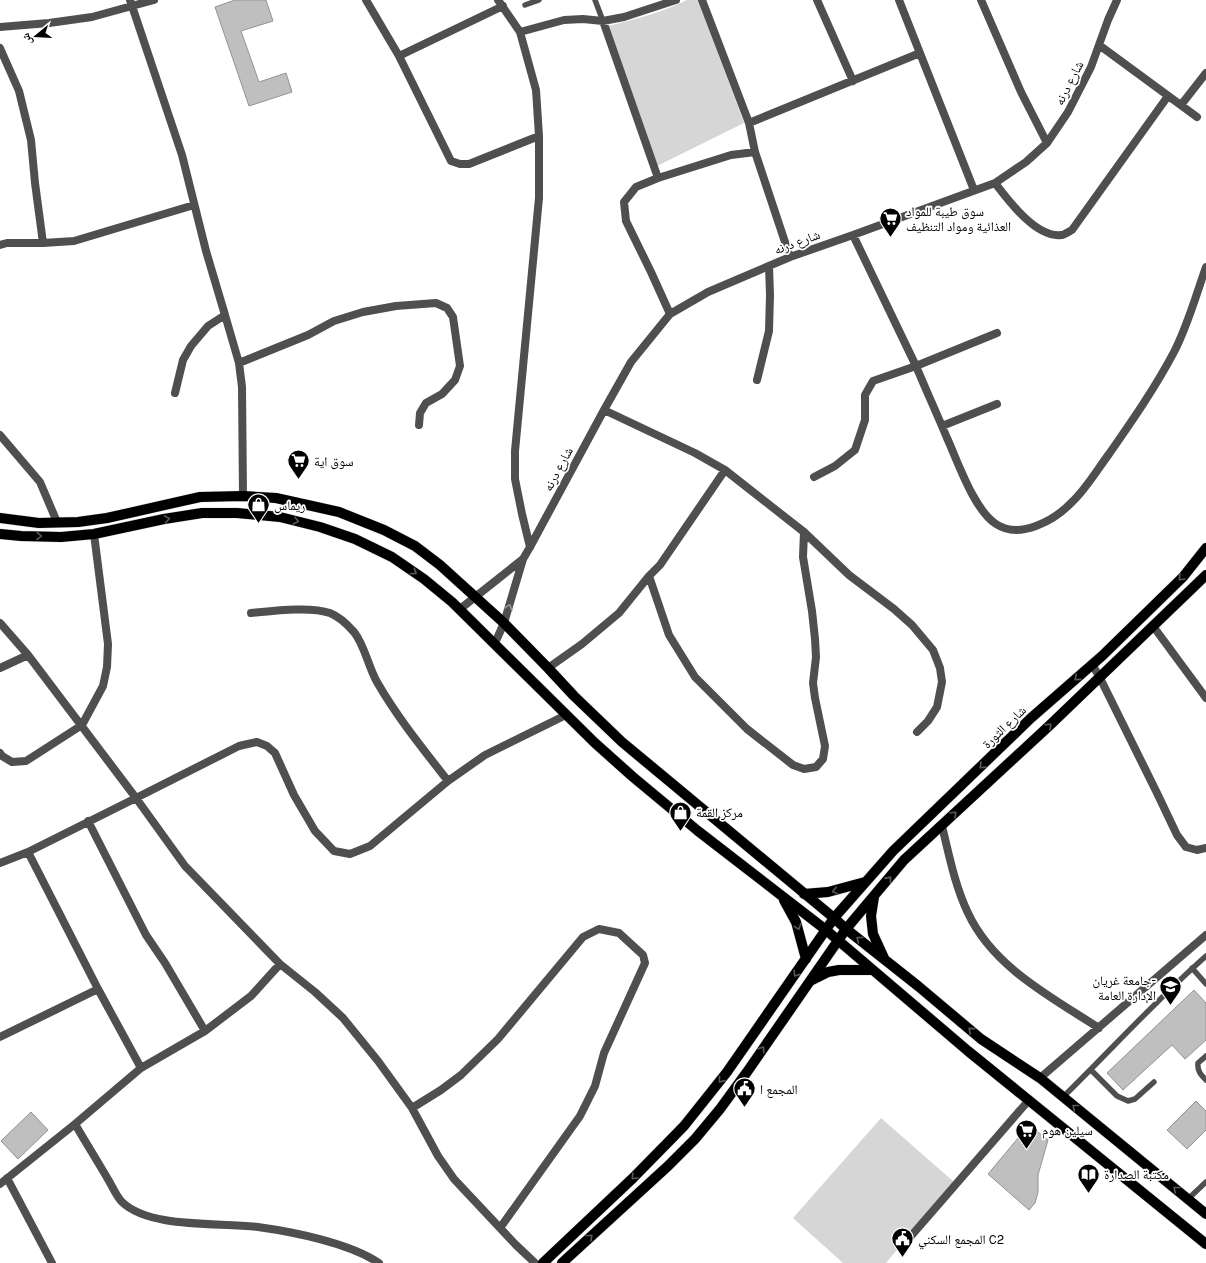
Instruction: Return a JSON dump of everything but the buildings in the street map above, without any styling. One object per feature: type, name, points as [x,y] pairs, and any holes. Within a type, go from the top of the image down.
[{"type":"main road","points":[[0,518],[39,523],[57,522],[107,518],[200,497],[243,496],[276,498],[340,512],[384,530],[415,546],[440,565],[504,622],[574,696],[622,742],[846,929],[981,1039],[1040,1078],[1206,1214]]},
{"type":"main road","points":[[0,534],[61,537],[94,534],[164,519],[202,513],[237,512],[280,517],[320,527],[355,539],[392,557],[424,578],[460,609],[594,743],[633,777],[782,897],[826,930],[838,942],[968,1051],[1206,1244]]},
{"type":"main road","name":"شارع الثورة","points":[[543,1263],[633,1178],[684,1126],[727,1072],[834,918],[893,851],[1031,718],[1092,664],[1183,577],[1206,548]]},
{"type":"main road","points":[[562,1263],[668,1166],[695,1139],[743,1078],[846,929],[904,860],[1100,678],[1206,575]]},
{"type":"main road","points":[[804,894],[828,892],[865,882]]},
{"type":"main road","points":[[782,897],[796,922],[806,960]]},
{"type":"main road","points":[[874,897],[871,916],[873,934],[885,960]]},
{"type":"main road","points":[[810,981],[828,972],[839,970],[872,970]]},
{"type":"main road","points":[[684,1126],[695,1139]]},
{"type":"street","points":[[0,27],[49,23],[92,16],[131,3],[154,0]]},
{"type":"street","points":[[366,0],[399,56],[451,161],[460,164],[469,164],[539,136]]},
{"type":"street","points":[[520,32],[564,20],[583,19],[602,21],[624,17],[676,0]]},
{"type":"street","points":[[702,0],[749,123],[755,152],[790,257]]},
{"type":"street","points":[[817,0],[853,81]]},
{"type":"street","points":[[899,0],[974,190]]},
{"type":"street","points":[[981,0],[1021,92],[1047,143]]},
{"type":"street","name":"شارع درنه","points":[[495,643],[504,622],[523,559],[631,362],[670,314],[708,292],[790,257],[995,183],[1026,162],[1047,143],[1068,112],[1091,67],[1117,0]]},
{"type":"street","points":[[131,3],[182,155],[194,205],[239,363],[242,406],[243,496]]},
{"type":"street","points":[[399,56],[500,3],[520,32],[536,90],[539,136],[539,198],[515,451],[515,479],[530,547]]},
{"type":"street","points":[[602,21],[658,178]]},
{"type":"street","points":[[1099,45],[1197,117]]},
{"type":"street","points":[[0,48],[19,92],[31,140],[34,183],[43,243]]},
{"type":"street","points":[[749,123],[920,53]]},
{"type":"street","points":[[1181,105],[1206,73]]},
{"type":"street","points":[[995,183],[1018,212],[1034,226],[1050,235],[1062,235],[1072,230],[1168,96]]},
{"type":"street","points":[[670,314],[626,221],[624,202],[636,187],[658,178],[731,155],[755,152]]},
{"type":"street","points":[[0,245],[74,241],[194,205]]},
{"type":"street","points":[[853,235],[916,366],[968,484],[982,510],[996,524],[1011,530],[1026,529],[1056,516],[1073,502],[1092,477],[1150,395],[1175,351],[1206,267]]},
{"type":"street","points":[[758,380],[769,331],[769,266]]},
{"type":"street","points":[[239,363],[308,335],[334,321],[364,312],[396,306],[436,303],[447,308],[453,318],[460,366],[456,380],[442,394],[426,403],[420,413],[419,425]]},
{"type":"street","points":[[174,393],[182,360],[191,346],[208,326],[225,315]]},
{"type":"street","points":[[814,477],[835,466],[855,450],[864,420],[865,395],[873,381],[916,366],[997,333]]},
{"type":"street","points":[[942,426],[997,404]]},
{"type":"street","points":[[604,410],[695,453],[725,470],[804,532],[849,575],[894,609],[912,625],[933,650],[940,668],[942,682],[940,696],[936,707],[928,721],[917,732]]},
{"type":"street","points":[[0,435],[40,482],[57,522]]},
{"type":"street","points":[[548,668],[582,644],[619,613],[649,576],[660,566],[725,470]]},
{"type":"street","points":[[649,576],[669,635],[695,677],[748,729],[793,765],[804,769],[816,767],[823,759],[824,746],[814,698],[813,683],[816,657],[815,639],[803,557],[804,532]]},
{"type":"street","points":[[0,754],[12,762],[26,761],[82,725],[103,686],[107,667],[108,644],[94,534]]},
{"type":"street","name":"شارع درنه","points":[[460,609],[523,559]]},
{"type":"street","points":[[251,613],[304,609],[329,613],[345,622],[355,633],[376,681],[420,745],[448,780]]},
{"type":"street","points":[[0,623],[28,655],[82,725],[185,866],[280,964],[344,1018],[378,1061],[412,1108],[438,1156],[454,1179],[535,1263]]},
{"type":"street","points":[[1153,626],[1206,698]]},
{"type":"street","points":[[0,668],[28,655]]},
{"type":"street","points":[[1092,664],[1177,835],[1186,847],[1197,850],[1206,848]]},
{"type":"street","points":[[0,863],[28,852],[239,746],[257,742],[267,746],[275,753],[294,795],[315,831],[334,851],[350,854],[370,846],[448,780],[485,755],[566,715]]},
{"type":"street","points":[[88,822],[146,935],[165,963],[206,1031]]},
{"type":"street","points":[[942,826],[957,886],[968,913],[987,944],[1018,974],[1099,1028]]},
{"type":"street","points":[[28,852],[98,989],[141,1068]]},
{"type":"street","points":[[412,1108],[441,1090],[461,1075],[498,1039],[583,937],[599,929],[619,933],[643,955],[645,963],[604,1053],[595,1086],[580,1116],[500,1228]]},
{"type":"street","points":[[1040,1078],[1206,935]]},
{"type":"street","points":[[0,1184],[75,1124],[141,1068],[206,1031],[251,996],[280,964]]},
{"type":"street","points":[[0,1037],[98,989]]},
{"type":"street","points":[[905,1243],[1029,1100]]},
{"type":"street","points":[[75,1124],[122,1202],[137,1212],[156,1218],[189,1223],[257,1227],[312,1238],[343,1246],[367,1255],[379,1263]]},
{"type":"street","points":[[6,1178],[52,1263]]},
{"type":"lane","points":[[525,5],[539,0]]},
{"type":"lane","points":[[595,0],[602,21]]},
{"type":"lane","points":[[1063,1097],[1145,1013],[1206,956]]},
{"type":"lane","points":[[1192,968],[1206,984]]},
{"type":"lane","points":[[1206,1056],[1198,1063],[1200,1073],[1206,1080]]},
{"type":"lane","points":[[1091,1070],[1117,1096],[1128,1101],[1135,1099],[1154,1082]]},
{"type":"lane","points":[[1188,1199],[1206,1182]]},
{"type":"shaded area","points":[[687,0],[698,0],[744,123],[657,166],[608,26],[658,12]]},
{"type":"shaded area","points":[[881,1118],[954,1182],[886,1263],[843,1263],[793,1218]]},
{"type":"place","name":"سوق طيبة للمواد العذائية ومواد التنظيف","points":[[891,238]]},
{"type":"place","name":"سوق اية","points":[[299,480]]},
{"type":"place","name":"ريماس","points":[[259,524]]},
{"type":"place","name":"مركز القمة","points":[[680,832]]},
{"type":"place","name":"جامعة غريان- الإدارة العامة","points":[[1171,1006]]},
{"type":"place","name":"المجمع ا","points":[[745,1108]]},
{"type":"place","name":"سيلين هوم","points":[[1026,1150]]},
{"type":"place","name":"مكتبة الصدارة","points":[[1089,1194]]},
{"type":"place","name":"المجمع السكني C2","points":[[903,1258]]}]
